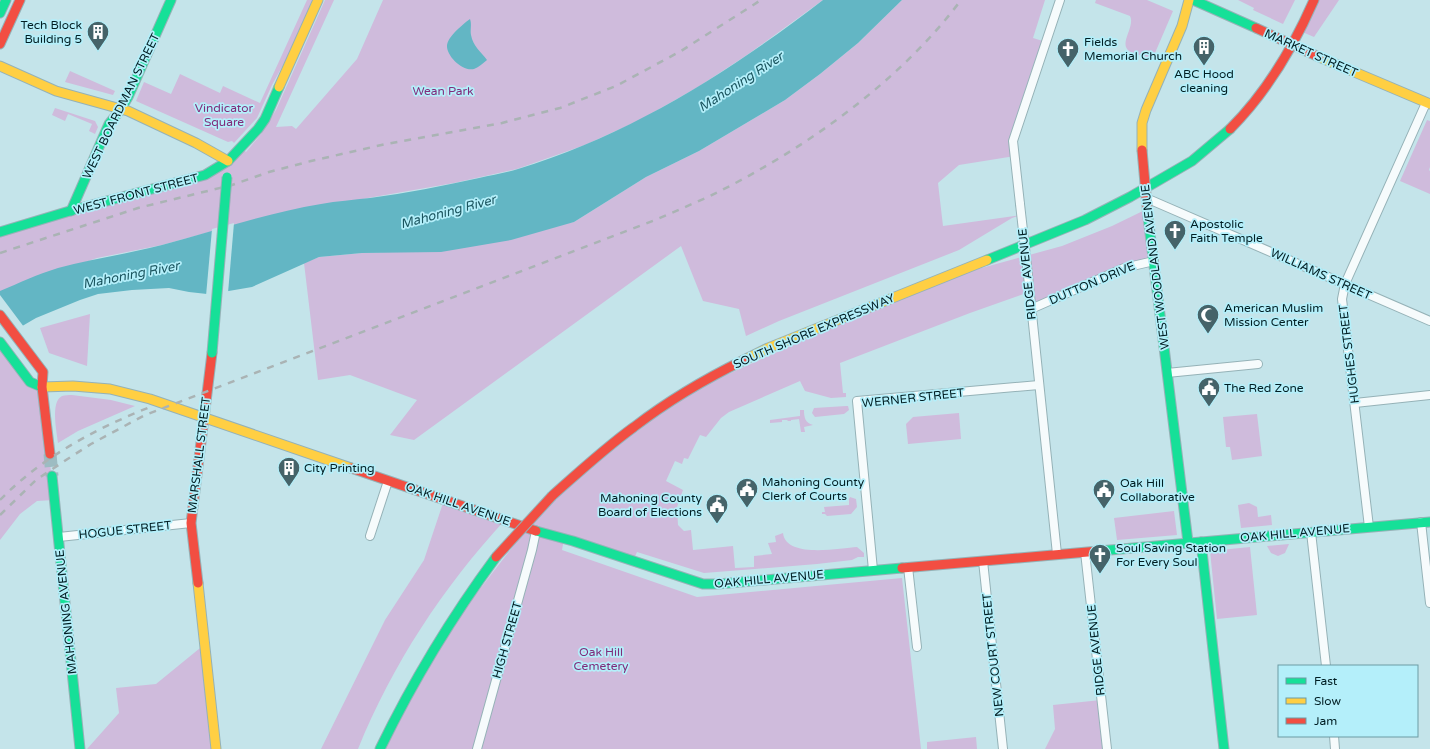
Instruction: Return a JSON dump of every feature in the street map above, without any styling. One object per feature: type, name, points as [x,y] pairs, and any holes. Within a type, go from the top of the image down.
[{"type":"main road","points":[[0,13],[6,0]]},
{"type":"main road","points":[[0,44],[20,0]]},
{"type":"main road","name":"WEST BOARDMAN STREET","points":[[71,211],[109,124],[128,97],[170,0]]},
{"type":"main road","name":"WEST FRONT STREET","points":[[0,232],[71,211],[205,175],[228,161],[258,129],[265,119],[318,0]]},
{"type":"main road","name":"WEST WOODLAND AVENUE","points":[[1188,542],[1148,218],[1142,150],[1142,123],[1158,80],[1182,26],[1189,0]]},
{"type":"main road","name":"MARKET STREET","points":[[1193,0],[1385,86],[1428,103]]},
{"type":"main road","name":"SOUTH SHORE EXPRESSWAY","points":[[380,749],[432,652],[455,614],[496,556],[552,496],[610,446],[635,426],[677,397],[715,374],[743,360],[776,345],[1085,220],[1117,205],[1184,167],[1224,135],[1250,109],[1275,75],[1301,29],[1314,0]]},
{"type":"main road","points":[[0,66],[56,91],[128,110],[196,143],[228,161]]},
{"type":"main road","name":"MARSHALL STREET","points":[[216,749],[191,523],[212,353],[228,161]]},
{"type":"main road","points":[[0,315],[42,372],[42,387],[50,454]]},
{"type":"main road","points":[[0,342],[30,382],[42,387]]},
{"type":"main road","name":"OAK HILL AVENUE","points":[[42,387],[73,386],[110,389],[150,399],[536,531],[573,541],[703,584],[718,584],[1426,522]]},
{"type":"main road","name":"MAHONING AVENUE","points":[[52,476],[80,749]]},
{"type":"main road","points":[[1201,542],[1224,749]]},
{"type":"street","name":"RIDGE AVENUE","points":[[1057,554],[1013,141],[1060,0]]},
{"type":"street","name":"HUGHES STREET","points":[[1369,527],[1342,299],[1345,284],[1428,103]]},
{"type":"street","name":"WILLIAMS STREET","points":[[1146,198],[1430,321]]},
{"type":"street","name":"DUTTON DRIVE","points":[[1031,309],[1124,268],[1154,261]]},
{"type":"street","points":[[1167,372],[1258,364]]},
{"type":"street","name":"WERNER STREET","points":[[873,570],[857,401],[1039,385]]},
{"type":"street","points":[[1355,403],[1430,395]]},
{"type":"street","points":[[370,536],[388,481]]},
{"type":"street","points":[[1426,522],[1430,603]]},
{"type":"street","name":"HOGUE STREET","points":[[58,537],[191,523]]},
{"type":"street","name":"HIGH STREET","points":[[476,749],[536,531]]},
{"type":"street","points":[[1312,532],[1326,665]]},
{"type":"street","name":"RIDGE AVENUE","points":[[1086,552],[1107,749]]},
{"type":"street","name":"NEW COURT STREET","points":[[983,561],[1003,749]]},
{"type":"street","points":[[908,567],[917,647]]},
{"type":"street","points":[[1334,737],[1335,749]]},
{"type":"green space","name":"Vindicator Square","points":[[307,0],[313,0],[288,56],[272,85],[257,118],[234,143],[232,141],[228,142],[136,101],[144,82],[171,94],[180,74],[220,93],[223,86],[260,103]]},
{"type":"green space","name":"Wean Park","points":[[325,0],[334,0],[276,127],[292,126],[296,129],[357,59],[383,0],[823,0],[747,55],[698,87],[640,120],[585,145],[517,169],[454,183],[368,198],[235,225],[162,245],[97,258],[0,292],[0,232],[205,175],[241,148],[246,152],[261,134],[276,110]]},
{"type":"green space","points":[[902,0],[1045,0],[1033,38],[1046,42],[1013,141],[1015,156],[959,165],[938,183],[943,226],[1021,215],[1012,218],[959,250],[779,321],[746,336],[739,309],[703,301],[681,246],[414,440],[390,435],[417,400],[350,375],[318,380],[304,263],[319,257],[385,252],[574,222],[646,177],[699,151],[785,100],[858,43]]},
{"type":"green space","points":[[1096,0],[1147,0],[1173,11],[1155,53],[1149,57],[1135,54],[1128,50],[1126,41],[1131,21],[1130,16],[1095,3]]},
{"type":"green space","points":[[1238,0],[1295,0],[1283,24],[1253,10],[1254,8]]},
{"type":"green space","points":[[1314,0],[1339,0],[1314,37],[1300,31]]},
{"type":"green space","points":[[70,71],[115,91],[113,95],[65,82]]},
{"type":"green space","points":[[55,108],[95,121],[98,127],[95,134],[89,131],[92,124],[68,114],[65,121],[52,115]]},
{"type":"green space","points":[[1427,120],[1430,121],[1430,194],[1400,181]]},
{"type":"green space","name":"Oak Hill Cemetery","points":[[1147,209],[1154,261],[1031,309],[1029,292],[840,363],[843,393],[846,393],[846,397],[831,398],[805,391],[800,381],[729,412],[721,418],[706,437],[700,435],[688,459],[684,458],[682,464],[675,461],[666,481],[683,490],[677,507],[678,525],[684,531],[691,530],[693,550],[733,546],[735,568],[754,567],[754,556],[772,554],[768,543],[776,542],[775,536],[783,533],[786,541],[793,546],[803,549],[827,550],[857,547],[864,553],[864,557],[817,564],[704,573],[637,552],[633,561],[564,539],[562,550],[697,597],[902,578],[921,749],[380,749],[431,652],[552,496],[677,397],[938,280],[1062,246],[1112,226]]},
{"type":"green space","points":[[90,314],[87,366],[49,353],[40,328]]},
{"type":"green space","points":[[0,342],[42,387],[54,500],[37,501],[20,514],[0,540]]},
{"type":"green space","points":[[72,395],[111,400],[135,406],[78,431],[58,443],[55,418],[56,404],[58,399],[62,396]]},
{"type":"green space","points":[[848,406],[849,410],[844,414],[815,417],[812,413],[814,408]]},
{"type":"green space","points":[[800,410],[804,410],[804,415],[808,423],[813,425],[804,427],[805,432],[801,432],[799,419],[791,421],[782,420],[782,422],[770,423],[770,420],[800,416]]},
{"type":"green space","points":[[959,413],[961,439],[908,444],[906,424],[913,417]]},
{"type":"green space","points":[[1257,414],[1262,456],[1232,460],[1230,447],[1226,447],[1223,417]]},
{"type":"green space","points":[[850,497],[856,499],[857,507],[851,514],[827,516],[822,514],[822,512],[825,512],[824,507],[849,505]]},
{"type":"green space","points":[[444,500],[505,520],[461,572],[421,628],[387,687],[358,749],[321,749],[385,620],[424,560]]},
{"type":"green space","points":[[1249,503],[1257,507],[1258,517],[1271,515],[1272,525],[1241,528],[1238,505]]},
{"type":"green space","points":[[1174,511],[1177,535],[1117,540],[1114,518]]},
{"type":"green space","points":[[1289,544],[1285,553],[1278,556],[1271,553],[1267,546]]},
{"type":"green space","points":[[1250,547],[1257,615],[1217,619],[1210,551]]},
{"type":"green space","points":[[205,644],[216,749],[87,749],[119,713],[116,688],[156,684]]},
{"type":"green space","points":[[1101,700],[1107,749],[1045,749],[1055,729],[1053,705]]},
{"type":"green space","points":[[976,737],[977,749],[927,749],[927,742]]},
{"type":"water","name":"Mahoning River","points":[[823,0],[902,0],[858,43],[785,100],[699,151],[646,177],[574,222],[511,240],[441,252],[362,253],[319,257],[252,287],[217,293],[207,294],[169,288],[98,294],[36,318],[0,339],[0,291],[43,273],[58,268],[162,245],[281,212],[327,203],[411,192],[452,184],[513,170],[559,155],[600,138],[639,119],[716,76],[752,52]]},
{"type":"water","points":[[470,19],[472,39],[475,46],[487,60],[474,69],[460,66],[452,58],[447,49],[447,45],[453,34]]},
{"type":"pier","points":[[234,223],[228,293],[206,296],[212,229]]},
{"type":"pier","points":[[0,295],[24,327],[0,341]]},
{"type":"tunnel","points":[[50,454],[52,476]]},
{"type":"railway","points":[[0,253],[138,208],[232,185],[269,172],[311,161],[386,144],[502,123],[560,108],[616,86],[681,51],[761,0]]},
{"type":"railway","points":[[0,515],[36,480],[91,444],[145,415],[655,220],[710,196],[745,178],[814,136],[879,87],[909,59],[961,0]]},
{"type":"railway","points":[[0,500],[33,470],[51,457],[89,435],[150,407]]},
{"type":"traffic: fast","points":[[0,13],[6,0]]},
{"type":"traffic: fast","points":[[71,211],[109,124],[128,97],[171,0]]},
{"type":"traffic: fast","points":[[1193,0],[1256,28]]},
{"type":"traffic: fast","points":[[0,232],[73,210],[205,175],[228,161],[258,129],[265,119],[279,87]]},
{"type":"traffic: fast","points":[[987,260],[1085,220],[1130,197],[1192,161],[1230,129]]},
{"type":"traffic: fast","points":[[212,353],[227,177]]},
{"type":"traffic: fast","points":[[1148,217],[1188,542]]},
{"type":"traffic: fast","points":[[0,342],[30,382],[42,387]]},
{"type":"traffic: fast","points":[[52,476],[80,749]]},
{"type":"traffic: fast","points":[[1099,551],[1430,522]]},
{"type":"traffic: fast","points":[[536,531],[573,541],[703,584],[718,584],[902,568]]},
{"type":"traffic: fast","points":[[1201,542],[1224,749]]},
{"type":"traffic: fast","points":[[380,749],[419,674],[448,627],[496,557]]},
{"type":"traffic: slow","points":[[279,87],[318,0]]},
{"type":"traffic: slow","points":[[1142,150],[1142,123],[1146,110],[1182,26],[1189,0]]},
{"type":"traffic: slow","points":[[1319,57],[1430,104]]},
{"type":"traffic: slow","points":[[0,66],[56,91],[128,111],[196,143],[228,161]]},
{"type":"traffic: slow","points":[[744,360],[768,348],[987,260]]},
{"type":"traffic: slow","points":[[42,387],[73,386],[110,389],[150,399],[351,468]]},
{"type":"traffic: slow","points":[[198,583],[216,749]]},
{"type":"traffic: jam","points":[[0,44],[20,0]]},
{"type":"traffic: jam","points":[[1230,129],[1256,100],[1278,69],[1306,18],[1314,0]]},
{"type":"traffic: jam","points":[[1256,28],[1319,57]]},
{"type":"traffic: jam","points":[[1142,150],[1148,217]]},
{"type":"traffic: jam","points":[[0,315],[43,372],[42,387],[50,454]]},
{"type":"traffic: jam","points":[[198,583],[191,523],[212,353]]},
{"type":"traffic: jam","points":[[552,496],[602,452],[647,417],[687,391],[744,360]]},
{"type":"traffic: jam","points":[[351,468],[536,531]]},
{"type":"traffic: jam","points":[[496,557],[552,496]]},
{"type":"traffic: jam","points":[[902,568],[1099,551]]},
{"type":"place","name":"Tech Block Building 5","points":[[98,52]]},
{"type":"place","name":"ABC Hood cleaning","points":[[1204,66]]},
{"type":"place","name":"Fields Memorial Church","points":[[1068,68]]},
{"type":"place","name":"Apostolic Faith Temple","points":[[1175,250]]},
{"type":"place","name":"American Muslim Mission Center","points":[[1208,334]]},
{"type":"place","name":"The Red Zone","points":[[1209,408]]},
{"type":"place","name":"City Printing","points":[[289,488]]},
{"type":"place","name":"Mahoning County Clerk of Courts","points":[[747,508]]},
{"type":"place","name":"Oak Hill Collaborative","points":[[1104,510]]},
{"type":"place","name":"Mahoning County Board of Elections","points":[[717,524]]},
{"type":"place","name":"Soul Saving Station For Every Soul","points":[[1100,574]]}]
